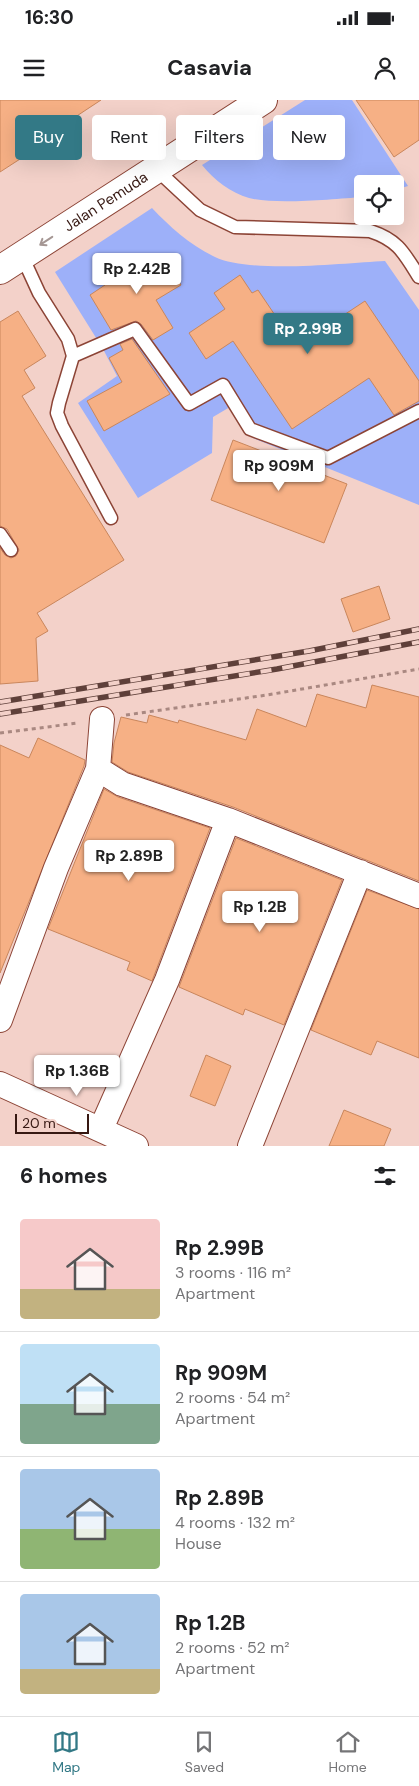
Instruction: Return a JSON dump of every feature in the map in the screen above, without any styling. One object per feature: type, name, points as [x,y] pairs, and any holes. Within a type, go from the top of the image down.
[{"type":"main road","name":"Jalan Pemuda","points":[[11,263],[263,100]]},
{"type":"street","points":[[0,1020],[56,868],[98,769],[102,719]]},
{"type":"street","points":[[98,769],[122,784],[228,820],[419,896]]},
{"type":"street","points":[[101,1129],[167,980],[228,820]]},
{"type":"street","points":[[250,1146],[360,872]]},
{"type":"street","points":[[0,1084],[136,1146]]},
{"type":"lane","points":[[157,170],[200,210],[235,228],[370,231],[386,236],[400,248],[419,277]]},
{"type":"lane","points":[[11,263],[39,293],[68,339],[73,356],[57,413],[111,518]]},
{"type":"lane","points":[[73,356],[135,329],[189,404],[223,385],[250,429],[328,458],[419,411]]},
{"type":"lane","points":[[0,534],[11,550]]},
{"type":"path","points":[[0,733],[102,719],[419,669]]},
{"type":"shaded area","points":[[305,100],[352,100],[401,175],[354,175],[354,198],[274,201],[242,196],[217,181],[202,165],[210,160],[263,160],[263,127],[273,120],[273,160],[345,160],[345,115],[281,115]]},
{"type":"shaded area","points":[[152,208],[173,229],[189,241],[215,257],[231,262],[251,265],[298,266],[385,261],[419,310],[419,505],[253,438],[235,404],[213,417],[212,453],[138,498],[78,403],[117,376],[103,349],[55,272]]},
{"type":"building","points":[[0,100],[101,100],[78,115],[15,115],[15,160],[19,160],[0,172]]},
{"type":"building","points":[[356,100],[419,100],[419,140],[394,157]]},
{"type":"building","points":[[147,254],[151,261],[162,254],[181,285],[156,300],[173,328],[153,340],[141,324],[136,321],[111,330],[90,295],[105,285],[102,280],[113,274],[110,268],[127,258],[130,264]]},
{"type":"building","points":[[240,275],[252,293],[258,290],[285,330],[295,323],[306,340],[365,301],[419,381],[419,401],[394,415],[369,378],[292,429],[233,341],[206,359],[189,333],[225,309],[214,293]]},
{"type":"building","points":[[18,311],[46,356],[24,370],[35,388],[22,396],[124,560],[37,613],[48,631],[36,638],[38,681],[0,684],[0,548],[5,555],[11,558],[16,556],[19,550],[7,529],[0,526],[0,322]]},
{"type":"building","points":[[132,339],[170,394],[104,431],[87,401],[122,382],[109,358],[123,350],[120,344]]},
{"type":"building","points":[[233,440],[347,484],[324,543],[211,500]]},
{"type":"building","points":[[379,586],[390,619],[353,632],[341,599]]},
{"type":"building","points":[[372,685],[419,697],[419,881],[233,807],[128,772],[112,762],[114,743],[121,717],[147,723],[149,715],[178,723],[179,720],[246,740],[257,709],[306,727],[317,694],[366,708]]},
{"type":"building","points":[[38,738],[85,760],[0,973],[0,745],[29,758]]},
{"type":"building","points":[[104,789],[118,797],[210,828],[152,981],[127,970],[130,962],[48,929]]},
{"type":"building","points":[[236,838],[342,880],[284,1025],[245,1009],[243,1015],[179,987]]},
{"type":"building","points":[[367,890],[419,909],[419,1058],[377,1041],[371,1055],[311,1030]]},
{"type":"building","points":[[206,1055],[231,1066],[215,1106],[190,1096]]},
{"type":"building","points":[[344,1110],[391,1129],[384,1146],[329,1146]]},
{"type":"railway","points":[[0,702],[309,651],[419,629]]},
{"type":"railway","points":[[0,714],[277,669],[419,642]]}]
